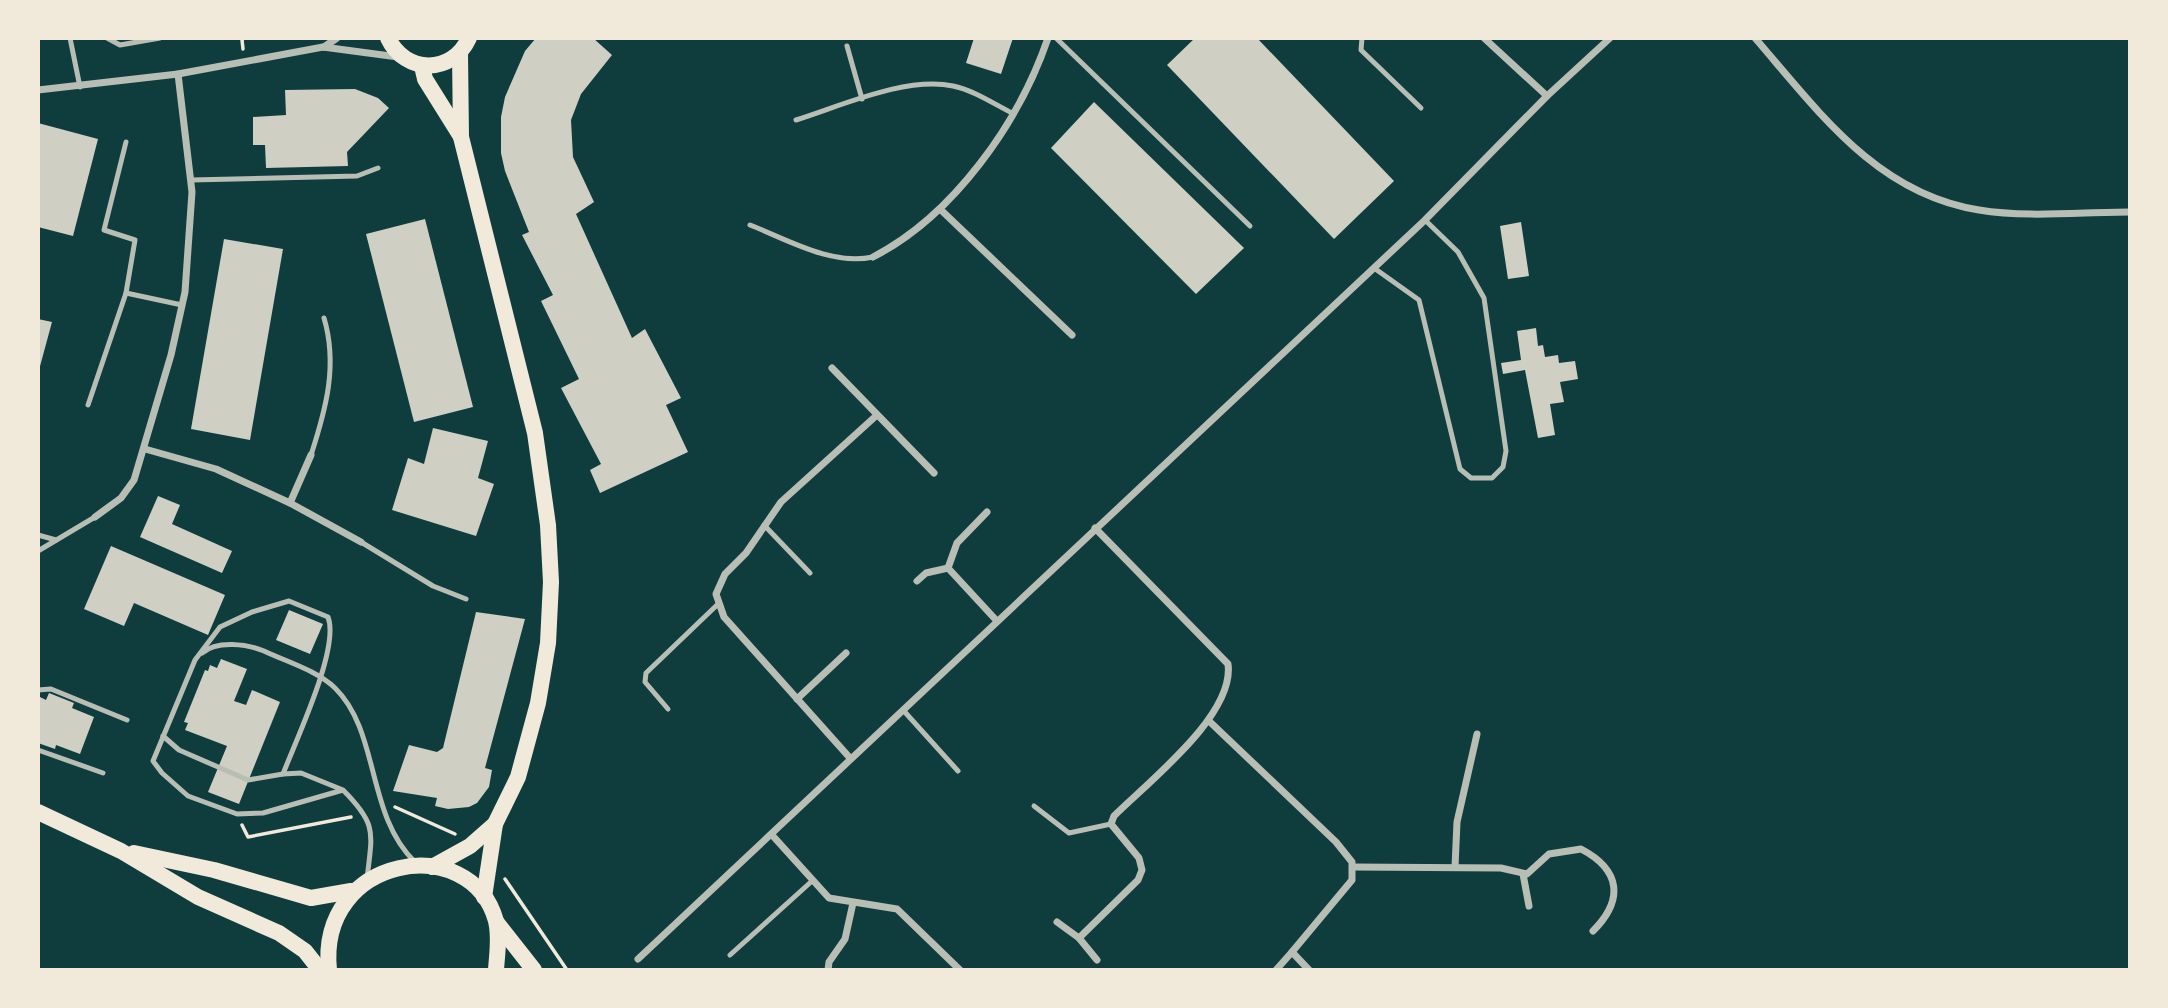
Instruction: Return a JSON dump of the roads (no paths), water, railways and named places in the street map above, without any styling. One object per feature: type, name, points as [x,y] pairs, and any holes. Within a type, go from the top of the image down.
[{"type":"main road","points":[[388,38],[403,57],[422,66],[442,64],[460,53],[469,38]]},
{"type":"main road","points":[[460,53],[461,137],[532,421],[548,525],[548,631],[538,703],[518,777],[495,824],[484,897]]},
{"type":"main road","points":[[422,66],[425,79],[461,137]]},
{"type":"main road","points":[[38,812],[121,851],[198,897],[279,933],[305,951],[320,970]]},
{"type":"main road","points":[[121,851],[214,870],[311,898],[351,891],[391,869],[425,866],[470,846],[495,824]]},
{"type":"main road","points":[[425,866],[464,879],[484,897],[495,921],[534,970]]},
{"type":"main road","points":[[328,970],[332,928],[351,891]]},
{"type":"main road","points":[[495,921],[495,970]]},
{"type":"street","points":[[323,47],[337,38]]},
{"type":"street","points":[[873,257],[902,242],[941,210],[981,162],[1037,70],[1048,38]]},
{"type":"street","points":[[1484,38],[1547,96]]},
{"type":"street","points":[[638,959],[1425,220],[1547,96],[1610,38]]},
{"type":"street","points":[[1755,38],[1868,162],[1903,185],[1938,200],[1980,210],[2130,212]]},
{"type":"street","points":[[38,90],[178,74],[323,47],[403,57]]},
{"type":"street","points":[[95,517],[121,498],[134,480],[145,449],[182,305],[191,245],[191,180],[178,74]]},
{"type":"street","points":[[941,210],[1072,335]]},
{"type":"street","points":[[832,369],[934,473]]},
{"type":"street","points":[[850,758],[724,617],[717,605],[719,583],[746,554],[764,525],[792,490],[877,415]]},
{"type":"street","points":[[145,449],[216,469],[290,503],[361,542]]},
{"type":"street","points":[[290,503],[311,455]]},
{"type":"street","points":[[948,568],[957,543],[987,512]]},
{"type":"street","points":[[1079,938],[1138,880],[1142,870],[1139,858],[1112,820],[1209,721],[1230,676],[1228,664],[1094,528]]},
{"type":"street","points":[[948,568],[996,620]]},
{"type":"street","points":[[917,580],[926,573],[948,568]]},
{"type":"street","points":[[797,699],[846,653]]},
{"type":"street","points":[[1209,721],[1346,853],[1353,867],[1352,880],[1276,970]]},
{"type":"street","points":[[1455,867],[1457,822],[1477,734]]},
{"type":"street","points":[[772,835],[829,898],[897,909],[960,970]]},
{"type":"street","points":[[1523,874],[1549,853],[1565,849],[1581,849],[1595,857],[1611,875],[1614,900],[1608,916],[1593,931]]},
{"type":"street","points":[[1353,867],[1502,868],[1523,874]]},
{"type":"street","points":[[1523,874],[1529,906]]},
{"type":"street","points":[[828,970],[829,962],[845,939],[853,903]]},
{"type":"street","points":[[1057,922],[1079,938],[1097,960]]},
{"type":"street","points":[[1292,952],[1309,970]]},
{"type":"lane","points":[[70,38],[80,87]]},
{"type":"lane","points":[[107,38],[120,44],[160,38]]},
{"type":"lane","points":[[1056,38],[1250,226]]},
{"type":"lane","points":[[1362,38],[1361,50],[1421,108]]},
{"type":"lane","points":[[847,46],[862,99]]},
{"type":"lane","points":[[796,120],[904,87],[937,83],[957,86],[1012,113]]},
{"type":"lane","points":[[88,405],[126,293],[135,240],[104,230],[126,142]]},
{"type":"lane","points":[[191,180],[357,176],[377,169]]},
{"type":"lane","points":[[1374,268],[1419,300],[1460,468],[1471,478],[1492,478],[1503,467],[1506,451],[1484,298],[1458,252],[1425,220]]},
{"type":"lane","points":[[750,225],[834,257],[852,260],[873,257]]},
{"type":"lane","points":[[126,293],[182,305]]},
{"type":"lane","points":[[311,455],[326,410],[331,361],[331,340],[324,318]]},
{"type":"lane","points":[[38,551],[95,517]]},
{"type":"lane","points":[[764,525],[810,573]]},
{"type":"lane","points":[[38,535],[57,540]]},
{"type":"lane","points":[[361,542],[433,586],[466,599]]},
{"type":"lane","points":[[283,774],[320,678],[332,628],[328,617],[289,601],[252,612],[220,627],[195,660],[153,761],[162,773],[188,796],[237,814],[263,813],[343,790]]},
{"type":"lane","points":[[668,709],[645,682],[646,673],[717,605]]},
{"type":"lane","points":[[195,660],[206,650],[230,644],[255,648],[320,678],[349,705],[390,830],[425,866]]},
{"type":"lane","points":[[38,690],[51,688],[127,720]]},
{"type":"lane","points":[[903,710],[958,771]]},
{"type":"lane","points":[[163,736],[179,750],[248,780],[301,773],[343,790],[365,814],[373,835],[367,882]]},
{"type":"lane","points":[[38,750],[103,773]]},
{"type":"lane","points":[[1034,806],[1069,833],[1112,820]]},
{"type":"lane","points":[[730,955],[811,881]]}]
